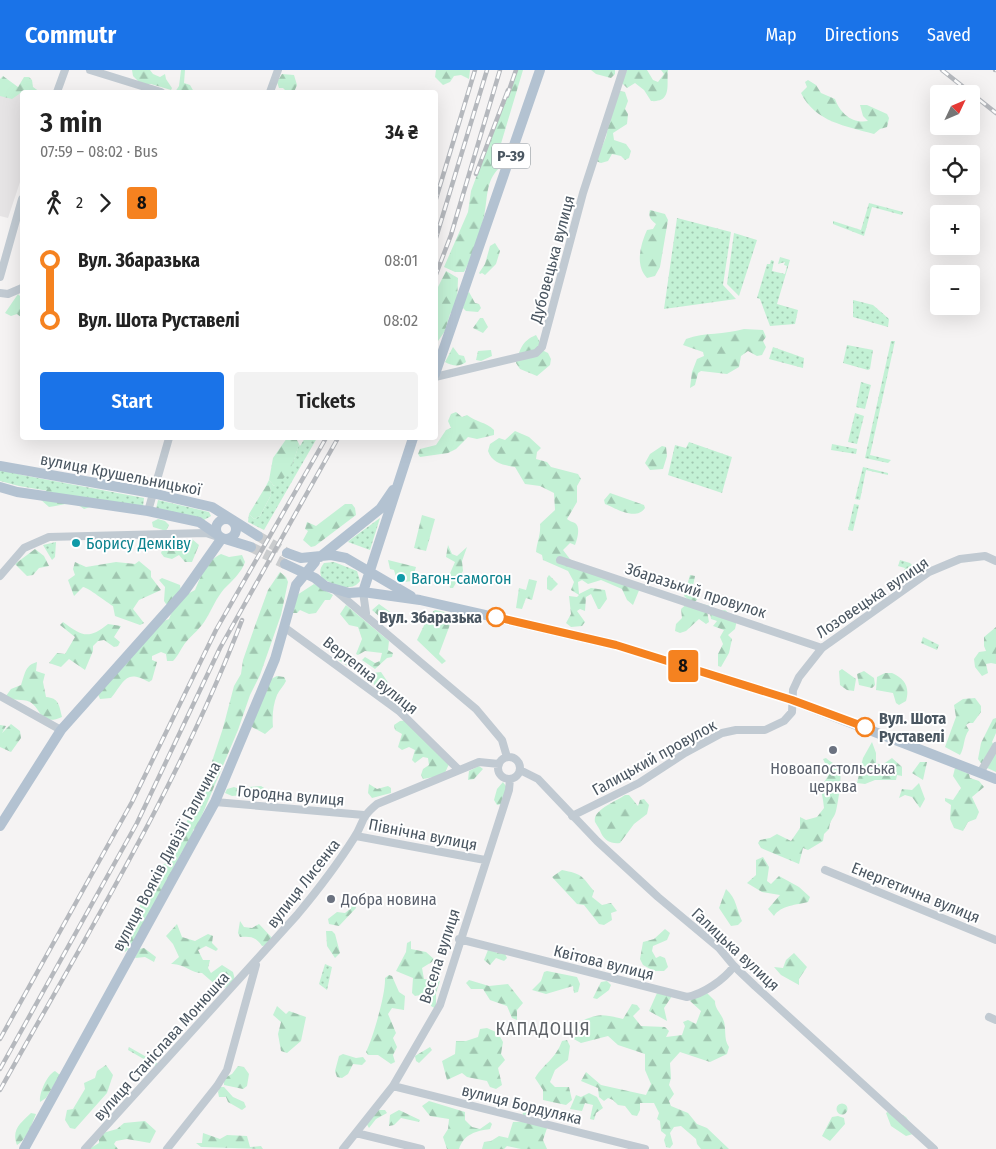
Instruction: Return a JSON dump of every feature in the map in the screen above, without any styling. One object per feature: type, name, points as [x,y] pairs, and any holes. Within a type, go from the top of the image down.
[{"type":"main road","name":"Р-39","points":[[438,367],[540,70]]},
{"type":"main road","points":[[363,592],[369,579],[369,573],[412,440]]},
{"type":"main road","name":"вулиця Крушельницької","points":[[0,466],[152,493],[212,507],[258,536]]},
{"type":"main road","name":"вулиця Вояків Дивізії Галичина","points":[[24,1149],[215,802],[275,658],[296,585],[303,573],[318,559],[380,509],[402,474]]},
{"type":"main road","name":"вулиця Крушельницької","points":[[0,487],[17,492],[148,511],[199,522],[222,538],[251,547]]},
{"type":"main road","points":[[224,518],[232,520],[237,526],[235,534],[229,539],[222,538],[216,530],[218,523],[224,518]]},
{"type":"main road","points":[[0,826],[61,730],[184,592],[222,538]]},
{"type":"main road","points":[[287,553],[301,558],[346,558],[359,564],[369,573],[420,600]]},
{"type":"main road","points":[[376,555],[378,570],[392,586]]},
{"type":"main road","points":[[317,580],[318,559]]},
{"type":"main road","points":[[317,580],[296,585],[287,565],[317,580],[335,590],[349,594],[363,592],[420,600],[616,645],[792,700],[996,780]]},
{"type":"street","points":[[58,90],[65,70]]},
{"type":"street","points":[[90,70],[155,90]]},
{"type":"street","points":[[271,90],[278,70]]},
{"type":"street","name":"Дубовецька вулиця","points":[[438,374],[536,353],[542,347],[583,193],[623,70]]},
{"type":"street","points":[[0,277],[20,206]]},
{"type":"street","points":[[0,292],[8,294],[20,289]]},
{"type":"street","points":[[148,511],[168,440]]},
{"type":"street","points":[[0,576],[24,548],[49,537],[206,533],[222,538]]},
{"type":"street","name":"Лозовецька вулиця","points":[[792,700],[799,677],[822,648],[929,572],[960,559],[984,556],[996,561]]},
{"type":"street","name":"Збаразький провулок","points":[[560,560],[822,648]]},
{"type":"street","name":"Галицька вулиця","points":[[335,590],[367,615],[476,709],[502,740],[507,757],[517,760],[520,770],[538,779],[572,816],[658,897],[719,948],[734,966],[934,1149]]},
{"type":"street","points":[[363,592],[367,615]]},
{"type":"street","name":"Вертепна вулиця","points":[[284,626],[399,711],[459,770]]},
{"type":"street","points":[[0,696],[61,730]]},
{"type":"street","name":"Галицький провулок","points":[[572,816],[639,783],[685,753],[722,733],[736,730],[765,730],[775,726],[784,721],[792,712],[792,700]]},
{"type":"street","points":[[980,773],[996,746]]},
{"type":"street","points":[[364,815],[378,804],[478,762],[499,764],[507,757]]},
{"type":"street","points":[[499,764],[500,774],[510,779],[516,777],[520,770]]},
{"type":"street","name":"Весела вулиця","points":[[343,1149],[393,1086],[440,1005],[510,779]]},
{"type":"street","name":"Городна вулиця","points":[[215,802],[364,815]]},
{"type":"street","name":"вулиця Лисенка","points":[[258,960],[322,885],[356,836],[364,815]]},
{"type":"street","name":"Північна вулиця","points":[[356,836],[484,860]]},
{"type":"street","name":"Енергетична вулиця","points":[[825,870],[996,940]]},
{"type":"street","name":"Квітова вулиця","points":[[459,939],[687,997],[698,996],[723,978],[734,966]]},
{"type":"street","points":[[167,1149],[218,1086],[227,1070],[246,994],[258,960]]},
{"type":"street","name":"вулиця Станіслава Монюшка","points":[[86,1149],[258,960]]},
{"type":"street","name":"вулиця Бордуляка","points":[[393,1086],[644,1149]]},
{"type":"street","points":[[356,1133],[421,1149]]},
{"type":"shaded area","points":[[0,87],[20,94],[20,182],[8,218],[0,216]]},
{"type":"green space","points":[[132,70],[150,70],[153,74],[160,77],[165,74],[172,88],[171,90],[151,84],[141,84],[133,76]]},
{"type":"green space","points":[[181,70],[185,70],[184,83],[190,85],[193,90],[176,90],[179,86]]},
{"type":"green space","points":[[436,70],[470,70],[469,79],[461,75],[454,76],[450,82],[443,85],[435,77]]},
{"type":"green space","points":[[516,70],[523,70],[497,157],[499,168],[494,173],[489,185],[481,229],[464,272],[455,272],[444,267],[468,212],[471,191]]},
{"type":"green space","points":[[591,70],[615,70],[615,74],[611,78],[596,74]]},
{"type":"green space","points":[[627,70],[647,70],[653,80],[658,82],[664,74],[661,70],[668,70],[666,95],[658,101],[651,101],[644,90],[635,83],[627,88],[621,82]]},
{"type":"green space","points":[[282,74],[294,75],[297,85],[295,90],[285,90],[279,88],[277,82]]},
{"type":"green space","points":[[3,76],[18,87],[24,77],[29,77],[32,80],[33,87],[37,90],[20,90],[20,93],[12,99],[0,96],[0,79]]},
{"type":"green space","points":[[808,80],[816,85],[821,93],[835,99],[843,113],[852,119],[868,121],[863,116],[860,105],[867,105],[887,114],[889,118],[887,127],[880,129],[874,134],[842,125],[823,117],[814,111],[801,93],[807,87],[805,82]]},
{"type":"green space","points":[[620,91],[625,92],[628,101],[625,109],[628,114],[627,124],[613,133],[614,140],[626,144],[631,151],[629,158],[625,160],[621,156],[612,154],[608,161],[601,163],[596,161],[606,137],[611,113]]},
{"type":"green space","points":[[869,203],[903,212],[902,215],[872,207],[864,236],[833,224],[833,221],[861,230]]},
{"type":"green space","points":[[650,210],[665,214],[668,220],[660,267],[655,276],[647,278],[641,267],[640,255],[642,242],[647,230],[653,229],[656,224],[650,218]]},
{"type":"green space","points":[[677,218],[731,232],[723,285],[736,299],[664,309]]},
{"type":"green space","points":[[734,233],[757,240],[739,296],[727,284]]},
{"type":"green space","points":[[495,243],[500,251],[496,264],[485,275],[480,274],[490,246]]},
{"type":"green space","points":[[780,257],[790,260],[777,304],[798,310],[795,324],[770,326],[760,299],[757,298],[767,264],[770,264],[771,260],[774,261],[772,271],[785,274],[787,266],[784,265],[785,262],[778,264]]},
{"type":"green space","points":[[446,271],[458,278],[457,305],[450,314],[445,331],[438,341],[438,287]]},
{"type":"green space","points":[[469,292],[475,303],[479,304],[481,308],[478,312],[466,311],[463,308],[466,295]]},
{"type":"green space","points":[[18,294],[20,296],[20,316],[17,314],[11,316],[5,313]]},
{"type":"green space","points":[[853,300],[873,305],[889,319],[888,327],[853,317]]},
{"type":"green space","points":[[480,318],[483,318],[488,327],[483,333],[473,328]]},
{"type":"green space","points":[[744,329],[763,330],[766,337],[763,341],[766,347],[762,355],[757,356],[748,351],[741,356],[739,367],[727,374],[701,371],[698,373],[695,385],[690,388],[692,372],[697,359],[704,356],[703,352],[683,345],[686,339],[700,335]]},
{"type":"green space","points":[[536,335],[541,344],[538,348],[548,353],[551,359],[550,365],[537,376],[520,369],[516,363],[522,346]]},
{"type":"green space","points":[[891,341],[895,341],[870,455],[891,460],[888,463],[865,458]]},
{"type":"green space","points":[[847,345],[873,350],[870,369],[843,363]]},
{"type":"green space","points":[[453,347],[459,355],[464,356],[466,362],[456,365],[445,362]]},
{"type":"green space","points":[[773,347],[804,358],[803,368],[769,359]]},
{"type":"green space","points":[[491,350],[492,356],[481,361],[476,360],[478,351]]},
{"type":"green space","points":[[861,382],[871,385],[865,409],[856,407]]},
{"type":"green space","points":[[456,412],[462,417],[467,415],[488,425],[494,430],[494,435],[477,439],[468,437],[456,449],[448,453],[420,457],[418,454],[420,449],[436,445],[446,430],[451,428],[448,421],[451,414]]},
{"type":"green space","points":[[855,413],[864,416],[857,444],[848,442]]},
{"type":"green space","points":[[515,431],[529,437],[541,448],[537,452],[536,459],[547,462],[551,467],[578,474],[581,479],[577,486],[577,502],[567,519],[577,525],[577,537],[575,545],[570,543],[563,550],[573,563],[640,588],[633,605],[627,600],[622,589],[601,580],[588,584],[582,580],[578,582],[579,594],[591,588],[605,590],[607,599],[598,609],[591,594],[586,597],[585,611],[580,609],[577,611],[585,622],[582,626],[571,627],[566,623],[571,614],[569,596],[577,597],[579,595],[571,590],[574,582],[568,571],[543,560],[542,555],[536,552],[540,524],[555,510],[554,493],[540,486],[525,484],[515,467],[495,461],[488,451],[490,444],[499,438],[505,440]]},
{"type":"green space","points":[[286,440],[297,440],[299,444],[288,473],[274,486],[269,480],[273,458]]},
{"type":"green space","points":[[304,440],[316,440],[264,530],[248,522],[249,514],[254,519],[260,516],[271,495],[270,486],[266,486],[269,480],[274,486],[293,463],[299,444],[300,446]]},
{"type":"green space","points":[[689,442],[732,457],[722,493],[668,475],[675,445],[686,448]]},
{"type":"green space","points":[[832,444],[857,449],[856,454],[831,450]]},
{"type":"green space","points":[[662,446],[666,447],[667,456],[663,469],[650,470],[645,463],[650,454]]},
{"type":"green space","points":[[863,467],[888,473],[888,475],[866,470],[860,500],[855,499]]},
{"type":"green space","points":[[0,469],[22,475],[144,498],[143,507],[19,486],[0,481]]},
{"type":"green space","points":[[270,485],[271,495],[260,516],[254,519],[249,514],[266,486]]},
{"type":"green space","points":[[49,487],[81,495],[91,500],[93,506],[84,509],[71,504],[49,507],[40,499]]},
{"type":"green space","points":[[610,493],[644,505],[645,508],[637,514],[615,509],[605,504],[604,500]]},
{"type":"green space","points":[[158,500],[209,512],[211,516],[204,520],[156,509]]},
{"type":"green space","points":[[345,504],[352,504],[356,515],[315,546],[311,547],[303,540],[308,531],[305,529],[307,522],[316,526]]},
{"type":"green space","points":[[854,504],[859,505],[853,531],[848,530]]},
{"type":"green space","points":[[422,515],[435,519],[426,551],[414,548]]},
{"type":"green space","points":[[380,518],[370,550],[348,542],[350,540]]},
{"type":"green space","points":[[158,519],[165,521],[169,525],[166,531],[153,527],[152,522]]},
{"type":"green space","points":[[185,539],[192,539],[199,545],[192,562],[185,562],[179,555],[172,559],[164,557],[161,553],[163,548],[169,543],[180,545]]},
{"type":"green space","points":[[56,542],[55,557],[52,560],[43,545]]},
{"type":"green space","points":[[448,545],[452,554],[457,556],[467,547],[462,561],[463,571],[453,588],[450,588],[448,578],[455,562],[446,557]]},
{"type":"green space","points":[[35,549],[44,556],[49,566],[39,568],[33,575],[27,576],[15,564]]},
{"type":"green space","points":[[221,554],[229,557],[242,555],[245,562],[244,566],[221,592],[204,622],[186,642],[175,659],[167,661],[166,654],[161,652],[152,656],[152,660],[157,662],[152,680],[149,682],[141,678],[130,677],[123,682],[111,698],[100,699],[97,692],[161,622],[169,619],[173,609],[179,602],[195,590],[202,574],[211,561]]},
{"type":"green space","points":[[388,560],[416,567],[412,581],[405,582],[396,577],[394,570],[390,569]]},
{"type":"green space","points":[[900,560],[910,563],[920,573],[897,588],[887,585],[895,577],[901,578],[905,568],[898,566]]},
{"type":"green space","points":[[139,561],[151,571],[151,577],[161,590],[139,600],[133,609],[144,623],[140,625],[115,616],[113,606],[86,588],[83,587],[74,596],[68,580],[75,575],[73,569],[75,562],[86,567],[116,562],[135,564]]},
{"type":"green space","points":[[334,562],[357,571],[360,581],[357,585],[342,587],[322,578],[320,570],[324,563]]},
{"type":"green space","points":[[280,572],[286,577],[288,582],[281,615],[238,730],[197,827],[193,830],[192,840],[183,850],[131,947],[125,952],[122,948],[124,940],[129,936],[128,926],[134,921],[143,897],[148,897],[154,887],[162,865],[168,862],[183,837],[187,821],[202,792],[223,728],[234,686],[241,674],[243,660],[256,623],[268,590]]},
{"type":"green space","points":[[549,575],[558,584],[551,591],[547,589],[547,578]]},
{"type":"green space","points":[[690,575],[695,576],[693,586],[700,595],[696,601],[692,601],[710,606],[707,611],[709,622],[706,624],[699,619],[686,631],[680,633],[675,631],[676,624],[682,618],[681,609],[690,601],[684,596]]},
{"type":"green space","points":[[162,578],[180,585],[181,591],[168,607],[164,601],[165,587],[159,580]]},
{"type":"green space","points":[[529,579],[537,581],[532,600],[526,598],[522,609],[516,608],[519,588],[526,590]]},
{"type":"green space","points":[[314,584],[333,595],[330,600],[325,600],[316,613],[309,614],[300,610],[297,613],[292,613],[297,595]]},
{"type":"green space","points":[[379,604],[393,614],[388,624],[372,610]]},
{"type":"green space","points":[[346,605],[389,641],[388,650],[393,653],[392,657],[387,658],[375,669],[362,660],[365,657],[375,663],[380,661],[382,653],[365,651],[358,655],[356,654],[362,639],[358,627],[349,625],[340,614]]},
{"type":"green space","points":[[435,610],[458,615],[451,622],[439,654],[446,661],[442,664],[417,640],[429,615]]},
{"type":"green space","points":[[725,610],[737,620],[735,629],[728,635],[732,639],[729,653],[721,667],[718,666],[718,654],[723,644],[720,637],[724,630],[713,626],[717,621],[711,619],[710,613]]},
{"type":"green space","points":[[63,622],[80,633],[85,634],[95,632],[108,624],[121,626],[114,637],[120,642],[118,646],[114,647],[104,640],[98,641],[93,646],[93,651],[85,670],[69,659],[61,667],[49,663],[57,653],[65,654],[75,637],[60,625]]},
{"type":"green space","points":[[996,627],[996,664],[986,664],[988,673],[982,676],[975,667],[974,659],[979,652],[986,651],[984,637]]},
{"type":"green space","points":[[923,637],[939,645],[937,650],[921,643]]},
{"type":"green space","points":[[343,655],[348,656],[356,663],[353,666],[362,674],[381,672],[389,684],[384,692],[379,691],[373,683],[337,659]]},
{"type":"green space","points":[[37,662],[36,671],[45,674],[43,682],[46,697],[56,701],[62,717],[49,720],[42,716],[30,702],[6,696],[11,689],[21,685],[30,665]]},
{"type":"green space","points":[[842,669],[856,679],[854,691],[847,690],[840,685],[839,671]]},
{"type":"green space","points":[[864,671],[874,678],[875,685],[872,688],[859,685],[857,674]]},
{"type":"green space","points":[[885,673],[892,673],[903,681],[907,688],[906,701],[899,705],[896,703],[893,693],[876,690],[877,677]]},
{"type":"green space","points":[[277,676],[284,677],[286,681],[276,699],[273,711],[273,727],[265,734],[252,727],[247,727],[253,709],[267,691],[269,680]]},
{"type":"green space","points":[[975,698],[981,706],[981,712],[973,723],[966,725],[969,730],[960,755],[945,747],[956,717],[954,705],[963,699]]},
{"type":"green space","points":[[996,718],[996,733],[992,742],[994,745],[996,743],[996,772],[983,766],[978,759],[981,743],[993,719]]},
{"type":"green space","points":[[411,720],[449,764],[444,775],[423,779],[421,775],[423,769],[429,765],[428,758],[423,757],[415,763],[412,760],[415,750],[409,747],[402,750],[398,747],[402,734],[395,730],[394,725],[400,721]]},
{"type":"green space","points":[[11,724],[20,731],[21,738],[11,752],[0,747],[0,725],[6,726],[2,733]]},
{"type":"green space","points":[[872,742],[876,753],[876,763],[882,765],[892,758],[902,767],[902,776],[897,775],[896,780],[875,780],[865,784],[857,783],[863,758]]},
{"type":"green space","points":[[826,758],[839,768],[840,782],[836,811],[829,829],[824,834],[823,841],[808,850],[803,848],[799,864],[761,848],[758,843],[760,840],[777,834],[791,841],[800,828],[800,817],[806,820],[817,817],[824,808],[821,790],[830,773],[823,759]]},
{"type":"green space","points":[[920,762],[927,762],[923,780],[912,773]]},
{"type":"green space","points":[[479,766],[483,769],[474,779],[468,780],[469,771]]},
{"type":"green space","points":[[955,768],[969,774],[970,778],[979,781],[984,787],[972,797],[979,812],[976,819],[968,822],[963,831],[954,828],[950,819],[951,805],[945,801],[945,798],[953,800],[961,788],[953,776]]},
{"type":"green space","points":[[503,782],[508,789],[502,804],[497,805],[494,800],[497,789]]},
{"type":"green space","points":[[919,783],[925,799],[920,808],[912,797],[905,795],[899,798],[902,789],[912,790]]},
{"type":"green space","points":[[369,784],[377,789],[388,786],[391,788],[391,793],[372,798],[368,793]]},
{"type":"green space","points":[[261,786],[275,795],[273,801],[252,796],[248,791],[248,787]]},
{"type":"green space","points":[[234,787],[242,790],[245,795],[232,796],[225,793],[227,789]]},
{"type":"green space","points":[[625,795],[629,795],[638,806],[640,800],[644,799],[649,805],[647,814],[634,824],[620,843],[614,843],[606,840],[595,822],[595,818],[606,806]]},
{"type":"green space","points":[[763,857],[769,867],[767,881],[771,884],[779,876],[799,887],[810,897],[808,902],[785,908],[774,916],[768,909],[780,895],[762,892],[747,883],[756,875],[756,860]]},
{"type":"green space","points":[[562,870],[577,874],[583,878],[594,891],[592,897],[602,905],[611,903],[617,911],[611,913],[612,920],[604,925],[599,924],[584,905],[577,904],[552,877]]},
{"type":"green space","points":[[726,889],[734,900],[742,921],[738,925],[731,926],[719,908]]},
{"type":"green space","points":[[352,904],[355,904],[356,908],[339,926],[329,924],[328,919],[337,912],[345,913]]},
{"type":"green space","points":[[240,921],[244,927],[252,928],[259,924],[274,940],[269,945],[262,946],[253,938],[240,937],[238,933]]},
{"type":"green space","points":[[177,924],[182,937],[195,941],[208,934],[213,936],[212,943],[218,949],[216,951],[206,946],[198,950],[203,960],[210,960],[208,968],[211,973],[222,965],[233,972],[235,980],[229,988],[217,986],[202,973],[171,964],[179,957],[173,944],[166,936]]},
{"type":"green space","points":[[665,929],[670,933],[667,940],[653,946],[652,951],[656,958],[660,956],[665,958],[668,967],[664,971],[654,971],[643,965],[640,959],[643,942],[654,939]]},
{"type":"green space","points":[[326,931],[332,931],[335,934],[340,953],[335,958],[327,946]]},
{"type":"green space","points":[[411,941],[411,949],[426,952],[435,960],[422,968],[424,979],[440,981],[436,993],[436,1009],[431,1006],[426,994],[415,996],[412,993],[413,978],[396,971],[406,952],[407,943]]},
{"type":"green space","points":[[144,948],[156,957],[154,962],[145,957],[135,958],[139,949]]},
{"type":"green space","points":[[491,949],[497,953],[505,954],[507,958],[504,961],[496,958],[490,965],[484,960],[488,950]]},
{"type":"green space","points":[[794,953],[807,967],[799,979],[799,985],[781,975],[774,967],[783,968],[786,960]]},
{"type":"green space","points":[[325,964],[332,967],[327,990],[319,984]]},
{"type":"green space","points":[[544,972],[577,977],[580,984],[578,992],[574,993],[573,986],[546,994],[532,990],[541,981]]},
{"type":"green space","points":[[389,975],[392,976],[399,992],[405,996],[404,1010],[392,1008],[388,1014],[396,1033],[393,1038],[397,1047],[393,1055],[395,1062],[391,1064],[378,1055],[368,1055],[366,1052],[378,1015],[385,978]]},
{"type":"green space","points":[[469,980],[489,986],[508,984],[523,1003],[517,1010],[517,1020],[512,1018],[507,1006],[490,1000],[483,989],[471,989],[466,983]]},
{"type":"green space","points":[[607,981],[611,985],[609,990],[597,999],[593,998],[601,982]]},
{"type":"green space","points":[[657,993],[672,996],[664,1008],[667,1021],[649,1011]]},
{"type":"green space","points":[[707,993],[715,1001],[724,1022],[726,1040],[729,1047],[727,1054],[710,1062],[680,1052],[670,1063],[671,1078],[669,1085],[674,1094],[669,1101],[671,1106],[688,1113],[697,1124],[707,1128],[729,1149],[701,1149],[696,1139],[681,1126],[674,1127],[670,1133],[673,1144],[670,1148],[666,1147],[664,1140],[666,1135],[661,1131],[660,1121],[657,1119],[659,1113],[654,1103],[640,1103],[640,1110],[637,1116],[632,1115],[625,1106],[618,1105],[613,1100],[608,1098],[604,1101],[599,1097],[598,1088],[581,1081],[586,1072],[601,1085],[646,1095],[651,1084],[645,1070],[645,1054],[618,1045],[608,1036],[581,1043],[572,1038],[570,1033],[575,1024],[594,1016],[603,1015],[623,1019],[632,1004],[637,1005],[640,1009],[633,1016],[641,1026],[665,1027],[669,1031],[666,1037],[682,1035],[685,1026],[683,1022],[688,1020],[696,1024],[701,1011],[690,1001],[692,996]]},
{"type":"green space","points":[[277,1006],[286,1014],[289,1011],[306,1017],[301,1041],[287,1053],[281,1051],[278,1034],[281,1022],[273,1015]]},
{"type":"green space","points":[[487,1028],[498,1033],[503,1042],[501,1054],[505,1060],[498,1068],[502,1085],[496,1089],[490,1087],[487,1081],[467,1077],[462,1073],[447,1080],[442,1061],[455,1054],[456,1041],[466,1041],[478,1037],[480,1029]]},
{"type":"green space","points":[[567,1040],[570,1046],[568,1060],[555,1070],[550,1082],[555,1087],[569,1087],[572,1100],[566,1105],[543,1100],[543,1090],[535,1078],[556,1053],[562,1041]]},
{"type":"green space","points":[[129,1047],[157,1063],[156,1066],[128,1050]]},
{"type":"green space","points":[[430,1047],[432,1050],[419,1063],[416,1061],[415,1056]]},
{"type":"green space","points":[[343,1054],[356,1058],[363,1057],[366,1061],[362,1065],[353,1064],[348,1074],[342,1078],[337,1077],[335,1071],[339,1056]]},
{"type":"green space","points":[[106,1065],[113,1075],[107,1093],[75,1129],[70,1128],[65,1120],[67,1110],[73,1109],[85,1089],[84,1083],[95,1078],[97,1071]]},
{"type":"green space","points":[[238,1066],[244,1067],[249,1074],[247,1086],[243,1089],[224,1085],[224,1078],[232,1074]]},
{"type":"green space","points":[[55,1071],[60,1075],[46,1098],[40,1102],[44,1085],[49,1076]]},
{"type":"green space","points":[[220,1087],[224,1087],[233,1097],[244,1102],[246,1107],[242,1110],[228,1102],[226,1097],[219,1097]]},
{"type":"green space","points":[[589,1093],[597,1097],[603,1108],[596,1113],[594,1120],[590,1119],[593,1105],[585,1103],[582,1111],[570,1109],[576,1095],[581,1097]]},
{"type":"green space","points":[[429,1101],[465,1112],[465,1120],[472,1127],[480,1129],[490,1122],[492,1124],[490,1129],[471,1134],[464,1140],[459,1149],[447,1149],[443,1137],[448,1129],[449,1119],[430,1116],[422,1106]]},
{"type":"green space","points":[[528,1103],[536,1110],[528,1116],[523,1115],[522,1109]]},
{"type":"green space","points":[[842,1103],[848,1109],[842,1115],[836,1109]]},
{"type":"green space","points":[[892,1109],[906,1117],[914,1128],[913,1134],[906,1136],[891,1126],[886,1113]]},
{"type":"green space","points":[[376,1110],[385,1110],[387,1113],[376,1119],[369,1128],[366,1123]]},
{"type":"green space","points":[[399,1110],[420,1120],[419,1122],[401,1118],[394,1125],[389,1126],[390,1115]]},
{"type":"green space","points":[[31,1113],[36,1114],[33,1122],[26,1136],[17,1145],[15,1139],[16,1130]]},
{"type":"green space","points":[[832,1117],[844,1118],[845,1124],[830,1141],[822,1136]]},
{"type":"green space","points":[[145,1121],[156,1131],[150,1143],[127,1139],[116,1141],[114,1144],[118,1149],[89,1149],[99,1143],[99,1134],[117,1129],[124,1123]]},
{"type":"green space","points":[[538,1121],[547,1128],[543,1140],[547,1149],[521,1149],[507,1146],[504,1149],[482,1149],[484,1142],[491,1141],[499,1136],[508,1138],[513,1122]]},
{"type":"green space","points":[[203,1133],[220,1139],[227,1135],[247,1136],[250,1147],[261,1146],[263,1149],[201,1147],[196,1143],[202,1143]]},
{"type":"tunnel","points":[[258,536],[287,553]]},
{"type":"tunnel","points":[[251,547],[285,564]]},
{"type":"railway","points":[[438,192],[475,70]]},
{"type":"railway","points":[[438,231],[487,70]]},
{"type":"railway","points":[[438,269],[451,235],[500,70]]},
{"type":"railway","points":[[507,96],[516,70]]},
{"type":"railway","points":[[942,70],[996,113]]},
{"type":"railway","points":[[476,174],[508,90]]},
{"type":"railway","points":[[0,1039],[132,802],[216,630],[325,440]]},
{"type":"railway","points":[[0,1069],[137,823],[220,648],[337,440]]},
{"type":"railway","points":[[0,1090],[98,917],[160,801],[190,741],[242,620]]},
{"type":"bus line","name":"8","points":[[496,617],[616,645],[792,700],[865,727]]},
{"type":"place","name":"Борису Демківу","points":[[76,543]]},
{"type":"place","name":"Вагон-самогон","points":[[401,578]]},
{"type":"place","name":"Вул. Збаразька","points":[[496,617]]},
{"type":"place","name":"Вул. Шота Руставелі","points":[[865,727]]},
{"type":"place","name":"Новоапостольська церква","points":[[833,750]]},
{"type":"place","name":"Добра новина","points":[[331,899]]},
{"type":"district","name":"КАПАДОЦІЯ","points":[[543,1029]]}]
